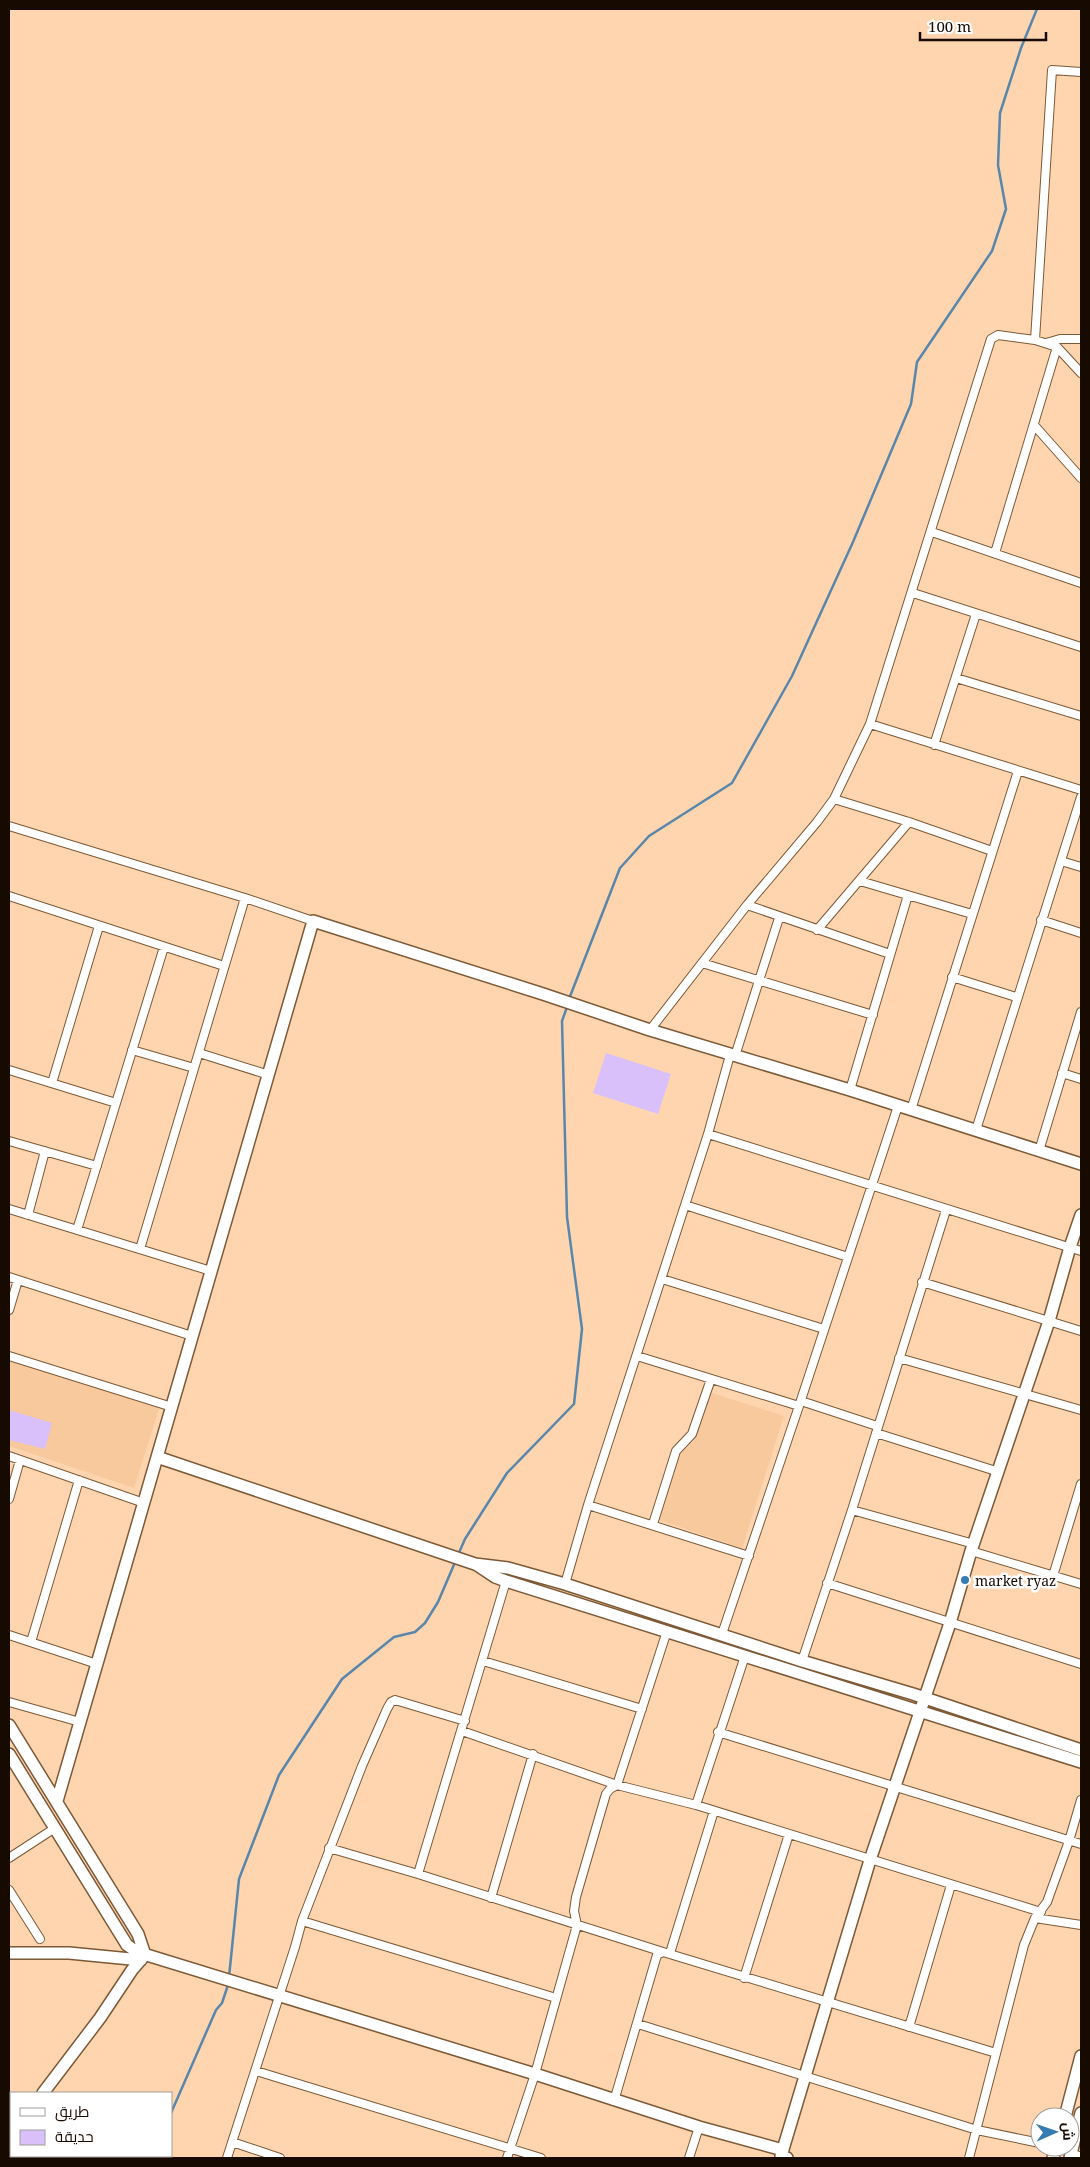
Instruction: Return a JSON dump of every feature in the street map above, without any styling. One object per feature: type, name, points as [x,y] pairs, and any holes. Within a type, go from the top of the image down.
[{"type":"street","points":[[1035,340],[1052,70],[1081,72]]},
{"type":"street","points":[[650,1030],[834,799],[870,724],[932,532],[991,339],[998,335],[1035,340],[1057,347],[1081,374]]},
{"type":"street","points":[[1046,343],[1060,339],[1081,339]]},
{"type":"street","points":[[995,554],[1057,347]]},
{"type":"street","points":[[1034,425],[1081,478]]},
{"type":"street","points":[[932,532],[1081,583]]},
{"type":"street","points":[[912,593],[1081,647]]},
{"type":"street","points":[[934,744],[976,614]]},
{"type":"street","points":[[956,678],[1081,715]]},
{"type":"street","points":[[870,724],[1081,790]]},
{"type":"street","points":[[911,1110],[1018,770]]},
{"type":"street","points":[[976,1130],[1016,997],[1081,798]]},
{"type":"street","points":[[834,799],[909,822],[992,851]]},
{"type":"street","points":[[817,930],[909,822]]},
{"type":"street","points":[[9,829],[244,898],[650,1030],[850,1090],[1081,1164]]},
{"type":"street","points":[[1061,861],[1081,867]]},
{"type":"street","points":[[860,881],[972,914]]},
{"type":"street","points":[[850,1090],[908,895]]},
{"type":"street","points":[[9,896],[224,966]]},
{"type":"street","points":[[140,1249],[244,898]]},
{"type":"street","points":[[747,906],[890,954]]},
{"type":"street","points":[[565,1584],[588,1504],[732,1056],[779,918]]},
{"type":"street","points":[[1041,920],[1081,933]]},
{"type":"street","points":[[57,1801],[313,921]]},
{"type":"street","points":[[52,1083],[99,926]]},
{"type":"street","points":[[77,1230],[164,947]]},
{"type":"street","points":[[702,963],[873,1015]]},
{"type":"street","points":[[952,977],[1016,997]]},
{"type":"street","points":[[1039,1151],[1081,1012]]},
{"type":"street","points":[[132,1050],[194,1068]]},
{"type":"street","points":[[199,1053],[268,1074]]},
{"type":"street","points":[[9,1070],[116,1103]]},
{"type":"street","points":[[1062,1073],[1081,1079]]},
{"type":"street","points":[[718,1647],[898,1106]]},
{"type":"street","points":[[708,1134],[946,1210],[1076,1249]]},
{"type":"street","points":[[9,1140],[97,1166]]},
{"type":"street","points":[[28,1215],[45,1152]]},
{"type":"street","points":[[685,1206],[848,1257]]},
{"type":"street","points":[[9,1209],[211,1271]]},
{"type":"street","points":[[802,1661],[852,1510],[946,1210]]},
{"type":"street","points":[[9,1953],[68,1953],[143,1957],[220,1978],[535,2074],[783,2156],[870,1860],[950,1623],[972,1548],[1049,1321],[1076,1249],[1081,1215]]},
{"type":"street","points":[[9,1277],[192,1336]]},
{"type":"street","points":[[662,1278],[824,1329]]},
{"type":"street","points":[[9,1310],[18,1280]]},
{"type":"street","points":[[922,1282],[1081,1331]]},
{"type":"street","points":[[9,1356],[172,1407]]},
{"type":"street","points":[[637,1356],[711,1379],[800,1403],[999,1472]]},
{"type":"street","points":[[900,1358],[1081,1410]]},
{"type":"street","points":[[653,1524],[676,1451],[692,1434],[711,1379]]},
{"type":"street","points":[[9,1456],[144,1503]]},
{"type":"street","points":[[157,1456],[490,1569],[506,1582],[1081,1762]]},
{"type":"street","points":[[9,1499],[20,1460]]},
{"type":"street","points":[[31,1642],[79,1480]]},
{"type":"street","points":[[1053,1576],[1081,1484]]},
{"type":"street","points":[[588,1504],[749,1556]]},
{"type":"street","points":[[852,1510],[1081,1584]]},
{"type":"street","points":[[490,1569],[508,1568],[565,1584],[802,1661],[1081,1747]]},
{"type":"street","points":[[418,1874],[506,1582]]},
{"type":"street","points":[[827,1583],[1081,1664]]},
{"type":"street","points":[[507,2158],[535,2074],[577,1925],[574,1911],[576,1897],[606,1794],[610,1788],[617,1784],[667,1631]]},
{"type":"street","points":[[9,1635],[97,1664]]},
{"type":"street","points":[[696,1806],[718,1732],[745,1656]]},
{"type":"street","points":[[483,1661],[642,1709]]},
{"type":"street","points":[[227,2158],[280,1996],[302,1921],[362,1766],[391,1702],[395,1700],[465,1721]]},
{"type":"street","points":[[9,1702],[80,1722]]},
{"type":"street","points":[[9,1725],[138,1934],[143,1957]]},
{"type":"street","points":[[462,1731],[617,1784],[714,1811],[1041,1912]]},
{"type":"street","points":[[718,1732],[1081,1844]]},
{"type":"street","points":[[9,1754],[127,1945],[143,1957]]},
{"type":"street","points":[[491,1898],[533,1754]]},
{"type":"street","points":[[969,2158],[1024,1945],[1035,1918],[1041,1912],[1069,1840],[1081,1800]]},
{"type":"street","points":[[667,1952],[714,1811]]},
{"type":"street","points":[[9,1858],[56,1828]]},
{"type":"street","points":[[744,1978],[789,1834]]},
{"type":"street","points":[[329,1848],[418,1874],[744,1978],[996,2053]]},
{"type":"street","points":[[909,2027],[951,1885]]},
{"type":"street","points":[[9,1890],[40,1939]]},
{"type":"street","points":[[1035,1918],[1081,1925]]},
{"type":"street","points":[[302,1921],[556,1998]]},
{"type":"street","points":[[614,2100],[638,2024],[656,1955],[667,1952]]},
{"type":"street","points":[[44,2092],[143,1957]]},
{"type":"street","points":[[638,2024],[805,2078],[977,2130],[1030,2141]]},
{"type":"street","points":[[1068,2107],[1081,2056]]},
{"type":"street","points":[[256,2071],[541,2158]]},
{"type":"street","points":[[689,2158],[699,2127]]},
{"type":"street","points":[[232,2142],[280,2158]]},
{"type":"shaded area","points":[[9,1357],[160,1406],[134,1488],[9,1446]]},
{"type":"shaded area","points":[[709,1392],[784,1416],[742,1548],[659,1520],[679,1455],[694,1441]]},
{"type":"green space","points":[[606,1053],[671,1074],[658,1114],[593,1093]]},
{"type":"green space","points":[[9,1410],[52,1423],[45,1449],[9,1440]]},
{"type":"waterway","points":[[569,999],[620,868],[649,836],[732,783],[792,676],[853,542],[911,404],[917,362],[992,251],[1006,209],[998,165],[1000,113],[1021,48],[1037,9]]},
{"type":"waterway","points":[[458,1555],[465,1539],[507,1473],[574,1404],[582,1329],[567,1217],[562,1021],[567,1007]]},
{"type":"waterway","points":[[229,1977],[239,1879],[279,1775],[342,1679],[394,1637],[415,1632],[425,1623],[438,1602],[456,1560]]},
{"type":"waterway","points":[[172,2111],[216,2010],[222,2003],[228,1985]]},
{"type":"place","name":"market ryaz","points":[[965,1580]]}]
